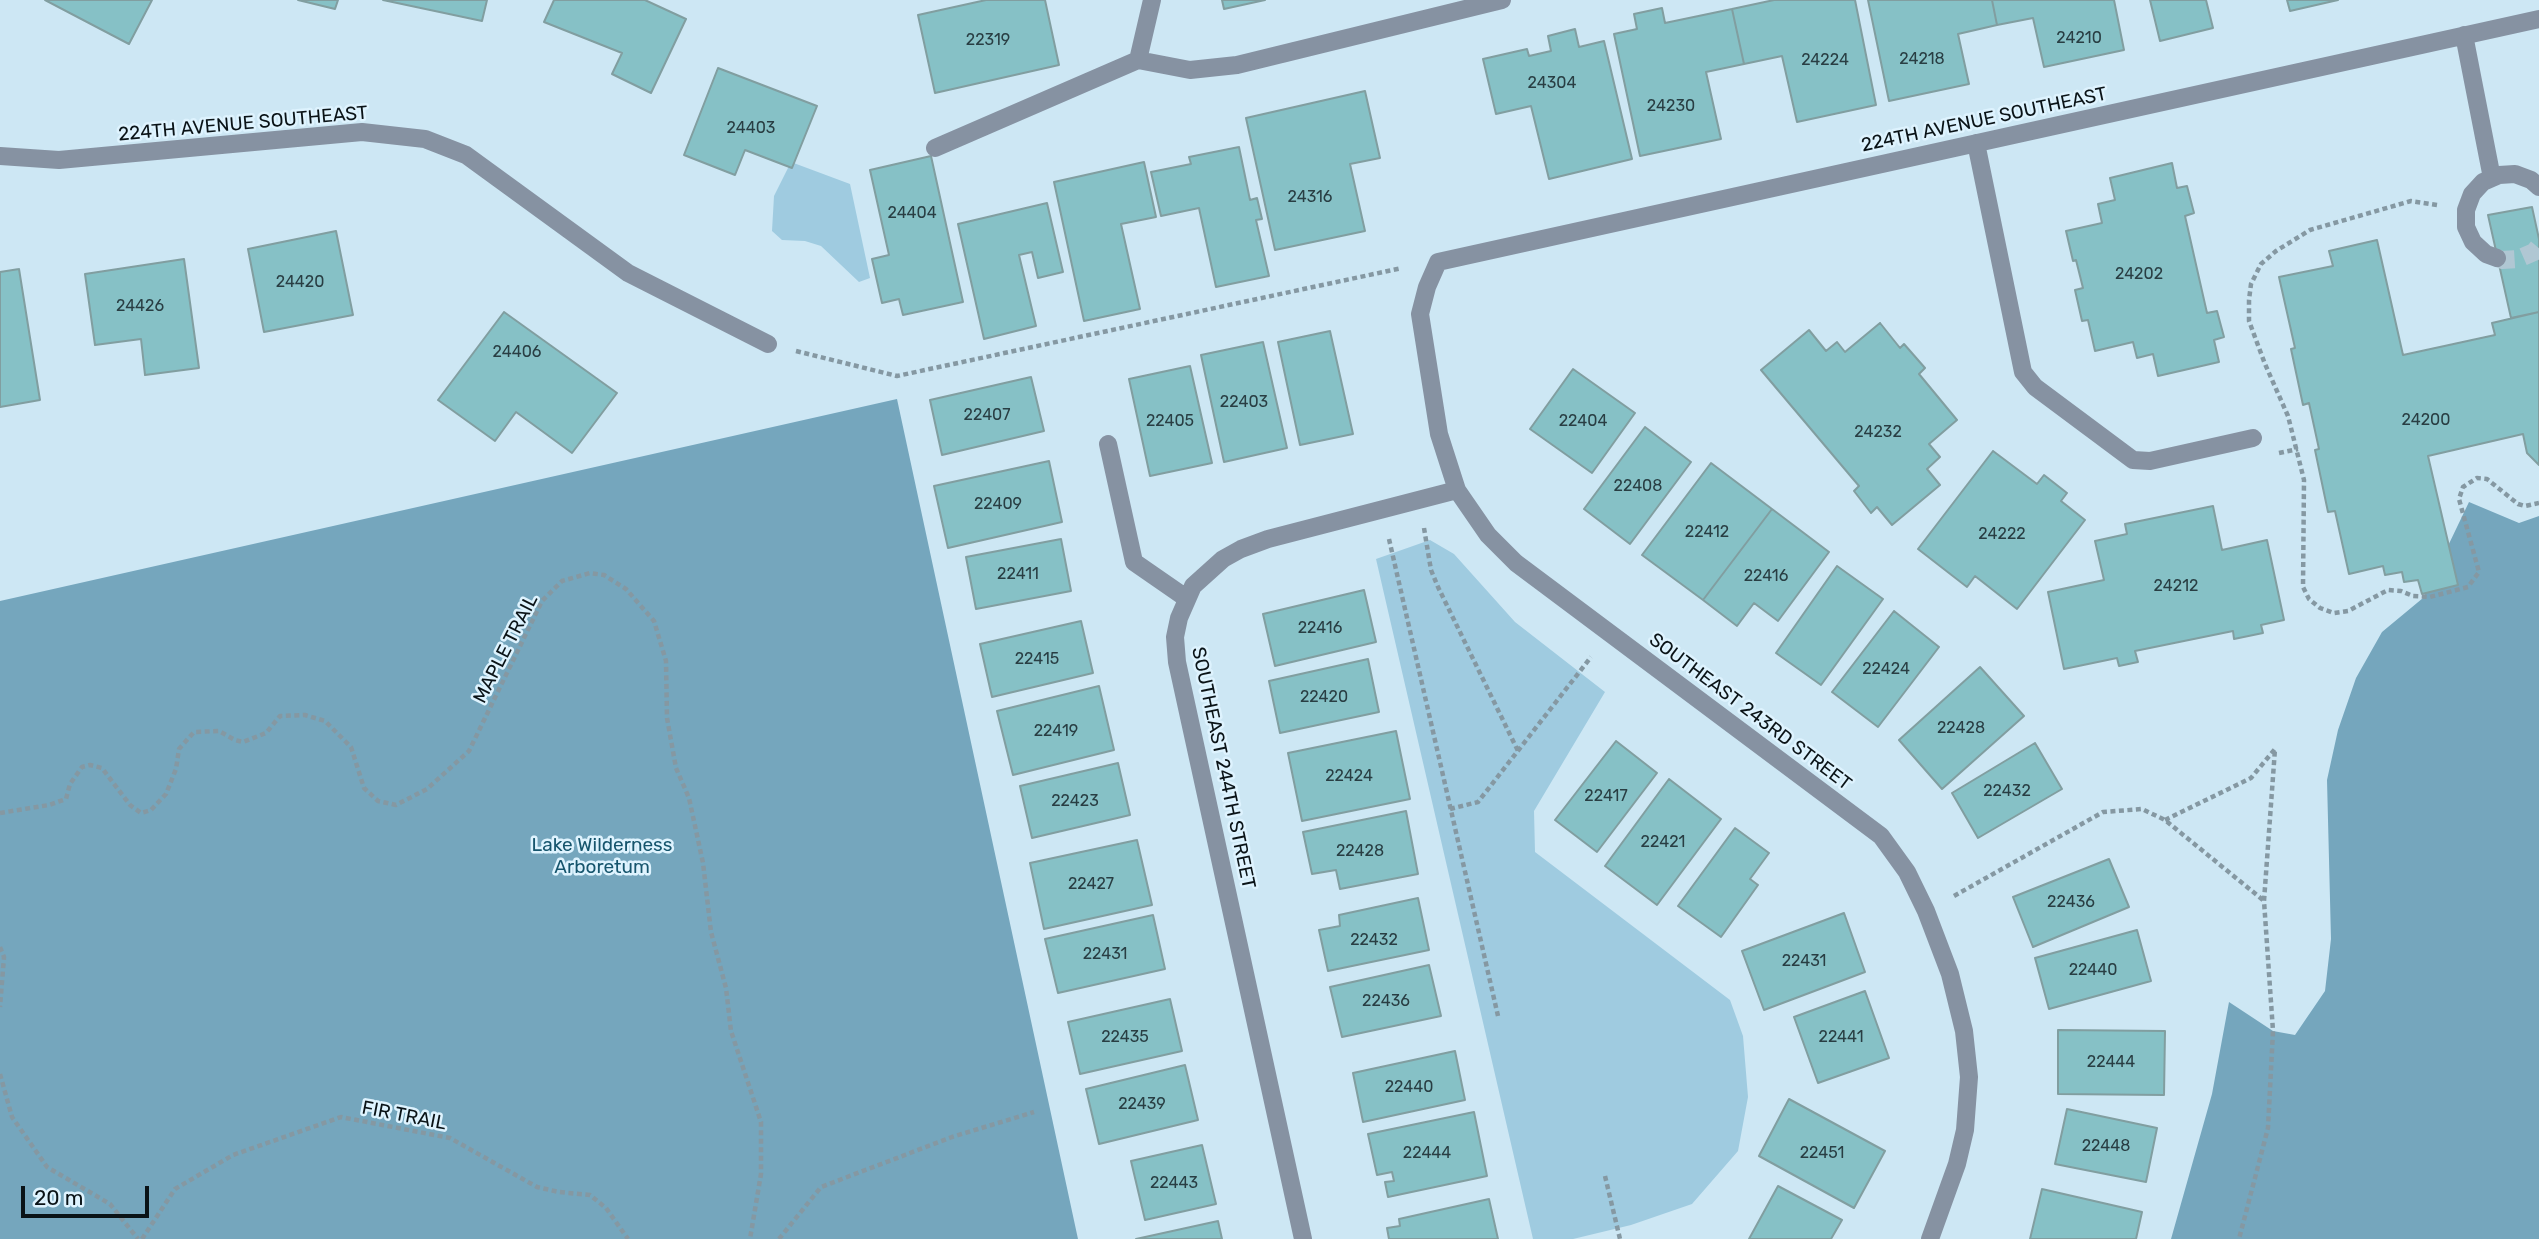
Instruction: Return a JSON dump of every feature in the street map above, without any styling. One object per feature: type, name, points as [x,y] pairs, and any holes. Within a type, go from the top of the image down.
[{"type":"street","points":[[1138,60],[1152,0]]},
{"type":"street","points":[[935,148],[1138,60],[1190,70],[1237,65],[1502,0]]},
{"type":"street","name":"224TH AVENUE SOUTHEAST","points":[[1438,262],[2539,19]]},
{"type":"street","points":[[2464,35],[2492,178]]},
{"type":"street","name":"224TH AVENUE SOUTHEAST","points":[[0,156],[59,160],[362,132],[425,139],[466,155],[628,273],[768,344]]},
{"type":"street","points":[[1976,143],[2023,372],[2035,387],[2133,460],[2150,461],[2253,438]]},
{"type":"street","points":[[2497,258],[2486,254],[2473,243],[2466,227],[2466,210],[2472,194],[2483,182],[2499,175],[2515,174],[2531,180],[2539,187]]},
{"type":"street","name":"SOUTHEAST 243RD STREET","points":[[1438,262],[1427,287],[1420,314],[1439,434],[1457,490],[1488,535],[1516,563],[1881,836],[1907,872],[1926,911],[1950,974],[1964,1031],[1969,1077],[1965,1130],[1957,1164],[1930,1239]]},
{"type":"street","points":[[1108,444],[1134,562],[1186,598]]},
{"type":"street","name":"SOUTHEAST 244TH STREET","points":[[1303,1239],[1177,662],[1175,638],[1192,586],[1223,558],[1268,539],[1457,490]]},
{"type":"path","points":[[2466,210],[2411,201],[2310,230],[2276,251],[2261,264],[2251,284],[2249,321],[2288,416],[2304,480],[2303,587],[2309,599],[2320,608],[2334,613],[2348,611],[2388,590],[2430,597],[2468,587],[2479,572],[2459,499],[2463,487],[2477,478],[2487,480],[2518,504],[2525,506],[2539,503]]},
{"type":"path","points":[[768,344],[897,376],[1355,277],[1438,262]]},
{"type":"path","points":[[1420,500],[1432,570],[1518,751]]},
{"type":"path","points":[[1382,508],[1498,1016]]},
{"type":"path","name":"MAPLE TRAIL","points":[[0,813],[49,805],[66,799],[70,784],[82,767],[90,765],[102,768],[130,805],[141,813],[151,810],[166,794],[176,769],[179,749],[194,732],[219,731],[235,740],[243,741],[266,733],[280,716],[305,715],[325,721],[351,747],[364,788],[378,801],[396,805],[427,789],[470,751],[542,601],[562,581],[590,573],[604,575],[626,589],[653,621],[666,661],[667,719],[677,768],[689,798],[703,863],[711,932],[726,988],[731,1031],[761,1122],[761,1174],[750,1239]]},
{"type":"path","points":[[1450,809],[1478,802],[1609,633]]},
{"type":"path","points":[[2165,820],[2251,778],[2276,749],[2264,901],[2273,1031],[2268,1128],[2239,1239]]},
{"type":"path","points":[[1926,911],[2103,812],[2142,809],[2165,820],[2264,901]]},
{"type":"path","points":[[0,947],[4,957],[0,1007]]},
{"type":"path","points":[[0,1074],[12,1117],[47,1167],[110,1204],[140,1239]]},
{"type":"path","points":[[779,1239],[821,1187],[952,1137],[1034,1112]]},
{"type":"path","name":"FIR TRAIL","points":[[140,1239],[175,1189],[233,1155],[341,1117],[450,1138],[537,1187],[590,1195],[606,1208],[628,1239]]},
{"type":"path","points":[[1605,1176],[1620,1239]]},
{"type":"shaded area","points":[[791,162],[850,184],[870,278],[859,282],[821,246],[805,241],[782,240],[772,231],[774,196]]},
{"type":"shaded area","points":[[1430,540],[1454,554],[1515,622],[1605,692],[1534,811],[1535,852],[1730,1000],[1743,1036],[1748,1097],[1738,1151],[1692,1204],[1631,1225],[1573,1239],[1533,1239],[1376,559]]},
{"type":"green space","name":"Lake Wilderness Arboretum","points":[[897,399],[1078,1239],[0,1239],[0,601]]},
{"type":"green space","points":[[2469,502],[2519,523],[2539,516],[2539,1239],[2171,1239],[2212,1094],[2229,1002],[2273,1031],[2295,1035],[2325,991],[2331,939],[2327,780],[2338,730],[2356,678],[2382,632],[2423,598]]},
{"type":"building","points":[[45,0],[152,0],[129,44]]},
{"type":"building","points":[[298,0],[338,0],[335,9]]},
{"type":"building","points":[[383,0],[487,0],[482,21]]},
{"type":"building","points":[[554,0],[645,0],[686,19],[651,93],[612,74],[622,53],[544,22]]},
{"type":"building","points":[[986,0],[1045,0],[1059,65],[935,93],[918,15]]},
{"type":"building","points":[[1222,0],[1265,0],[1224,9]]},
{"type":"building","points":[[1774,0],[1855,0],[1876,105],[1797,122],[1782,56],[1744,64],[1732,9]]},
{"type":"building","points":[[1868,0],[1992,0],[1997,25],[1958,34],[1969,84],[1889,101]]},
{"type":"building","points":[[1992,0],[2114,0],[2124,50],[2044,67],[2033,18],[1997,25]]},
{"type":"building","points":[[2150,0],[2206,0],[2213,28],[2160,41]]},
{"type":"building","points":[[2287,0],[2338,0],[2290,11]]},
{"type":"building","points":[[1662,8],[1665,23],[1732,9],[1744,64],[1706,72],[1721,139],[1640,156],[1614,34],[1637,29],[1634,14]]},
{"type":"building","points":[[1575,29],[1579,47],[1604,41],[1632,159],[1549,179],[1531,106],[1496,114],[1483,59],[1527,49],[1529,56],[1551,51],[1548,36]]},
{"type":"building","points":[[718,68],[817,106],[792,168],[745,150],[735,175],[684,155]]},
{"type":"building","points":[[1365,91],[1380,158],[1350,164],[1365,231],[1275,250],[1246,118]]},
{"type":"building","points":[[1239,147],[1250,200],[1257,198],[1262,219],[1256,220],[1269,276],[1216,287],[1199,208],[1161,216],[1151,172],[1191,164],[1189,157]]},
{"type":"building","points":[[931,156],[963,302],[903,315],[899,299],[882,303],[872,259],[889,255],[870,170]]},
{"type":"building","points":[[1144,162],[1156,217],[1121,224],[1140,309],[1084,321],[1054,182]]},
{"type":"building","points":[[2172,163],[2177,188],[2187,186],[2194,213],[2185,216],[2207,313],[2217,311],[2224,337],[2214,340],[2219,362],[2158,376],[2153,354],[2137,358],[2133,342],[2095,351],[2088,320],[2082,321],[2075,290],[2083,288],[2066,231],[2102,223],[2098,204],[2115,200],[2110,178]]},
{"type":"building","points":[[1047,203],[1063,272],[1038,278],[1032,252],[1019,255],[1036,326],[984,339],[958,224]]},
{"type":"building","points":[[2532,207],[2539,239],[2539,312],[2511,318],[2488,215]]},
{"type":"building","points":[[336,231],[353,315],[264,332],[248,249]]},
{"type":"building","points":[[2377,240],[2403,355],[2495,335],[2492,323],[2539,312],[2539,465],[2527,453],[2523,434],[2428,456],[2458,585],[2422,594],[2418,580],[2404,582],[2402,572],[2385,575],[2383,566],[2349,574],[2335,511],[2328,512],[2315,450],[2319,449],[2309,403],[2303,405],[2291,349],[2295,348],[2279,277],[2333,266],[2329,251]]},
{"type":"building","points":[[184,259],[199,368],[145,375],[141,339],[95,345],[85,274]]},
{"type":"building","points":[[19,269],[40,400],[0,407],[0,272]]},
{"type":"building","points":[[504,312],[617,393],[572,453],[516,412],[495,441],[438,400]]},
{"type":"building","points":[[1880,323],[1900,348],[1904,344],[1925,368],[1919,374],[1957,420],[1929,444],[1940,457],[1927,469],[1940,485],[1892,525],[1877,507],[1871,513],[1854,491],[1859,486],[1761,370],[1809,330],[1826,351],[1837,342],[1845,352]]},
{"type":"building","points":[[1330,331],[1353,434],[1300,445],[1278,342]]},
{"type":"building","points":[[1263,342],[1287,448],[1224,462],[1201,355]]},
{"type":"building","points":[[1190,366],[1212,463],[1150,476],[1129,379]]},
{"type":"building","points":[[1573,369],[1635,413],[1592,473],[1530,429]]},
{"type":"building","points":[[1031,377],[1044,431],[942,455],[930,400]]},
{"type":"building","points":[[1645,427],[1691,462],[1630,544],[1584,509]]},
{"type":"building","points":[[1993,451],[2037,484],[2044,475],[2067,493],[2061,501],[2085,520],[2017,609],[1975,576],[1967,587],[1918,549]]},
{"type":"building","points":[[1049,461],[1062,522],[948,548],[934,486]]},
{"type":"building","points":[[1711,463],[1772,509],[1703,600],[1642,555]]},
{"type":"building","points":[[2213,506],[2222,550],[2267,540],[2284,620],[2261,625],[2263,633],[2234,639],[2233,631],[2135,651],[2138,662],[2119,666],[2117,658],[2064,669],[2048,592],[2104,580],[2095,541],[2127,534],[2125,524]]},
{"type":"building","points":[[1772,509],[1829,552],[1778,621],[1754,603],[1737,626],[1703,600]]},
{"type":"building","points":[[1061,539],[1071,591],[976,609],[966,557]]},
{"type":"building","points":[[1837,566],[1883,599],[1821,685],[1776,653]]},
{"type":"building","points":[[1364,590],[1376,642],[1275,666],[1263,614]]},
{"type":"building","points":[[1894,611],[1939,647],[1878,727],[1832,692]]},
{"type":"building","points":[[1081,621],[1093,673],[992,697],[980,644]]},
{"type":"building","points":[[1368,659],[1379,712],[1280,733],[1269,681]]},
{"type":"building","points":[[1980,667],[2024,716],[1942,789],[1899,740]]},
{"type":"building","points":[[1099,686],[1114,750],[1013,775],[997,711]]},
{"type":"building","points":[[1396,731],[1410,799],[1302,821],[1288,753]]},
{"type":"building","points":[[1616,741],[1657,773],[1597,852],[1555,820]]},
{"type":"building","points":[[2035,743],[2062,789],[1978,838],[1952,793]]},
{"type":"building","points":[[1118,763],[1130,815],[1032,838],[1020,786]]},
{"type":"building","points":[[1669,779],[1721,819],[1657,905],[1605,866]]},
{"type":"building","points":[[1406,811],[1418,874],[1340,889],[1336,870],[1312,874],[1303,832]]},
{"type":"building","points":[[1735,828],[1769,853],[1750,879],[1758,885],[1721,937],[1678,906]]},
{"type":"building","points":[[1137,840],[1152,905],[1044,929],[1030,863]]},
{"type":"building","points":[[2109,859],[2129,907],[2033,947],[2013,897]]},
{"type":"building","points":[[1418,898],[1429,950],[1328,971],[1319,930],[1340,926],[1339,915]]},
{"type":"building","points":[[1844,913],[1865,972],[1764,1010],[1742,951]]},
{"type":"building","points":[[1153,915],[1165,969],[1058,993],[1045,939]]},
{"type":"building","points":[[2137,930],[2151,981],[2049,1009],[2035,958]]},
{"type":"building","points":[[1429,965],[1441,1016],[1342,1037],[1330,987]]},
{"type":"building","points":[[1865,991],[1889,1058],[1818,1083],[1794,1017]]},
{"type":"building","points":[[1170,999],[1182,1051],[1080,1074],[1068,1022]]},
{"type":"building","points":[[2058,1030],[2165,1031],[2164,1095],[2058,1094]]},
{"type":"building","points":[[1455,1051],[1465,1100],[1363,1122],[1353,1073]]},
{"type":"building","points":[[1185,1065],[1198,1120],[1099,1144],[1086,1089]]},
{"type":"building","points":[[1789,1099],[1885,1151],[1854,1208],[1759,1156]]},
{"type":"building","points":[[2067,1109],[2157,1128],[2146,1182],[2055,1164]]},
{"type":"building","points":[[1474,1112],[1487,1176],[1388,1197],[1385,1182],[1394,1181],[1392,1172],[1377,1175],[1368,1134]]},
{"type":"building","points":[[1202,1145],[1216,1204],[1145,1220],[1131,1161]]},
{"type":"building","points":[[1778,1186],[1842,1220],[1831,1239],[1749,1239]]},
{"type":"building","points":[[2042,1189],[2142,1212],[2136,1239],[2030,1239]]},
{"type":"building","points":[[1489,1199],[1498,1239],[1389,1239],[1387,1228],[1400,1226],[1399,1219]]},
{"type":"building","points":[[1218,1221],[1222,1239],[1136,1239]]},
{"type":"tunnel","points":[[2497,258],[2518,259],[2534,252],[2539,246]]}]
